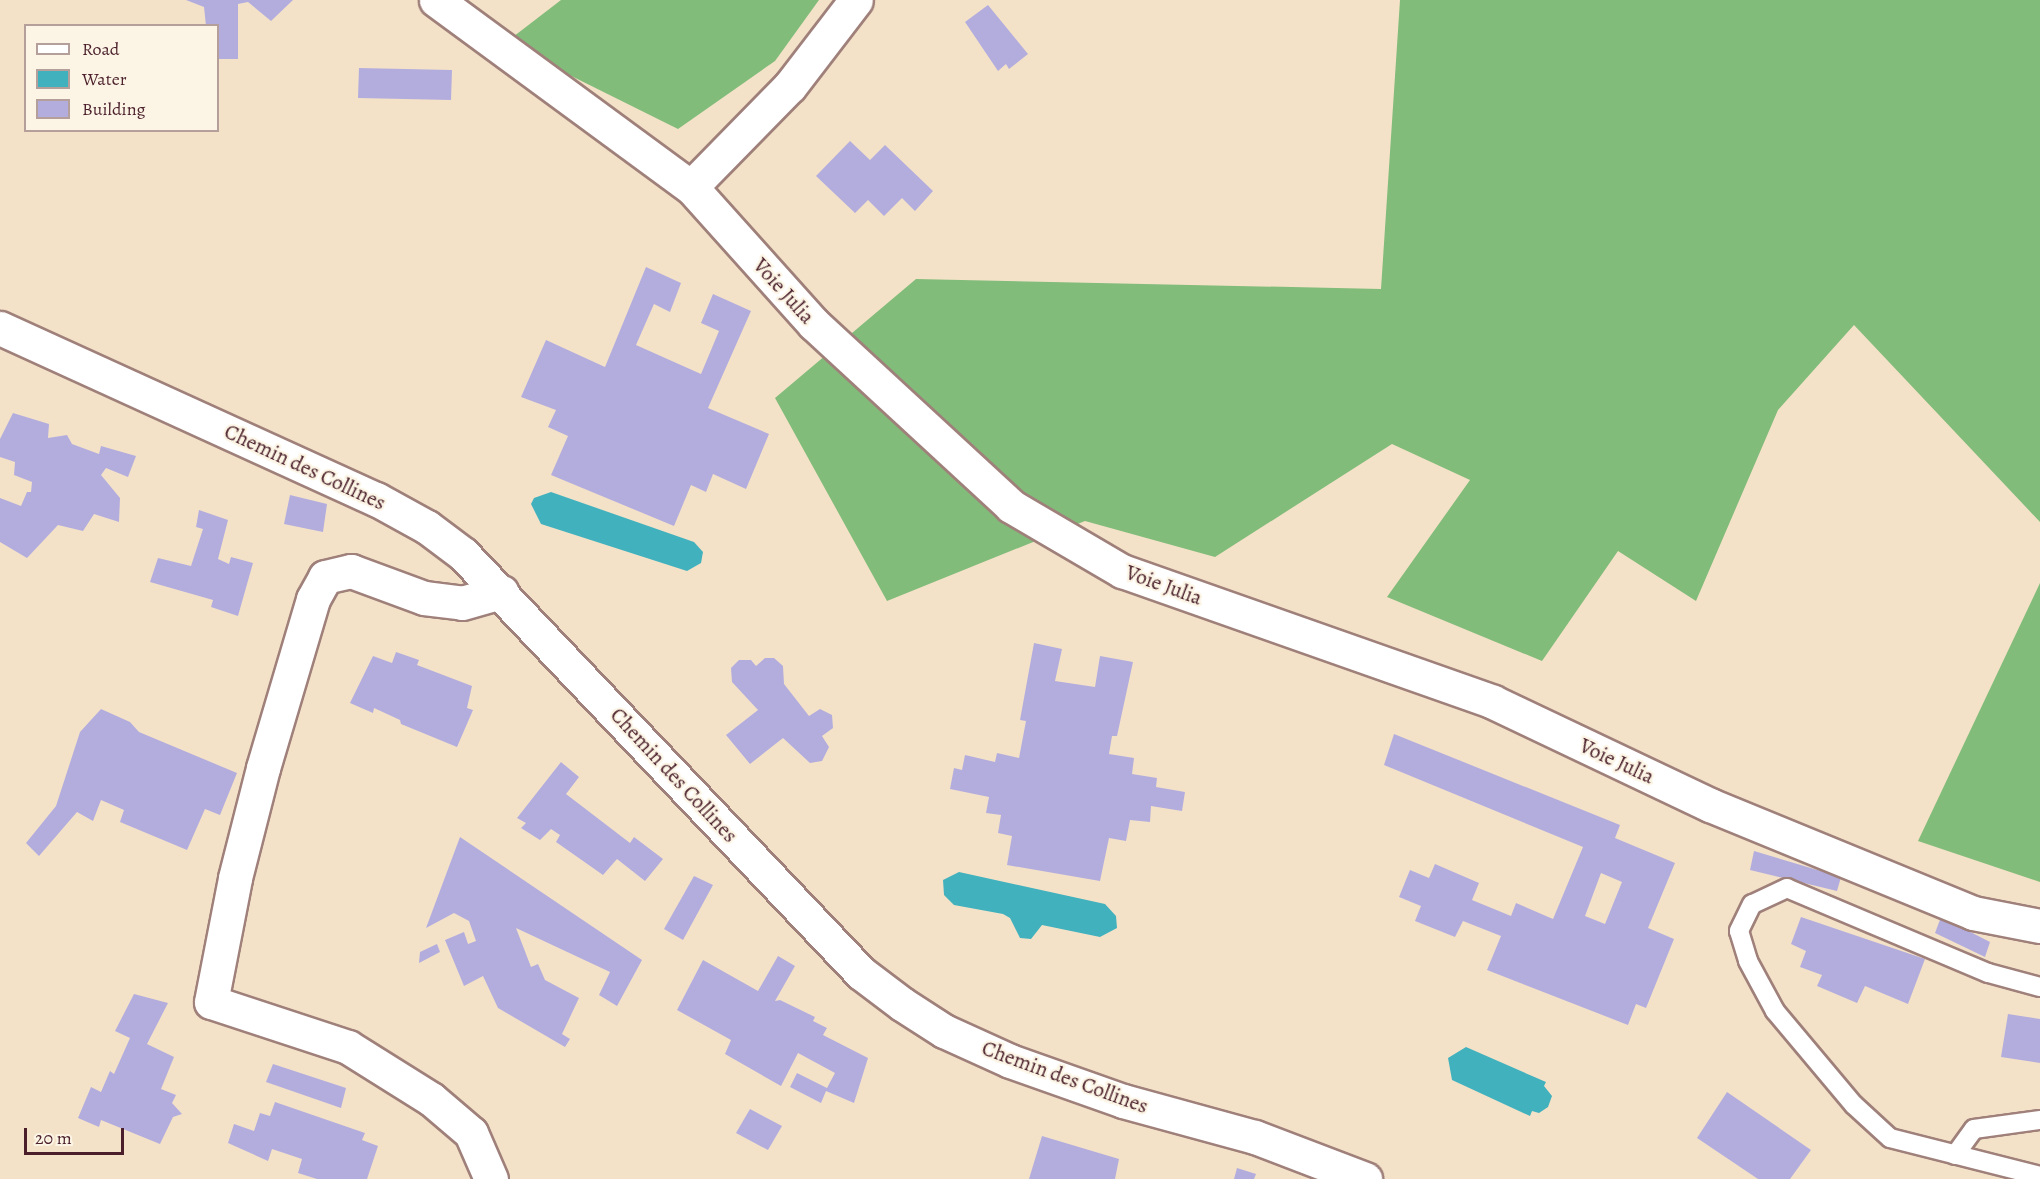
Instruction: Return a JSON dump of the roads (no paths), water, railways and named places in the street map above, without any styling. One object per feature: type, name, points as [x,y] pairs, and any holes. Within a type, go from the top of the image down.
[{"type":"street","name":"Voie Julia","points":[[436,0],[691,187],[814,324],[1011,506],[1122,571],[1493,702],[1710,805],[1973,912],[2040,926]]},
{"type":"street","points":[[691,187],[790,86],[856,0]]},
{"type":"street","name":"Chemin des Collines","points":[[0,328],[376,499],[427,527],[463,554],[501,592],[861,973],[902,1004],[944,1031],[1010,1061],[1123,1101],[1255,1137],[1365,1179]]},
{"type":"street","points":[[491,1179],[471,1133],[431,1099],[348,1047],[211,1002],[235,878],[263,768],[313,599],[325,577],[351,571],[424,598],[462,603],[501,592]]},
{"type":"lane","points":[[2040,987],[1988,973],[1787,888],[1752,904],[1739,931],[1748,961],[1774,1011],[1854,1105],[1890,1138],[2040,1176]]},
{"type":"lane","points":[[1956,1155],[1974,1129],[2040,1120]]},
{"type":"water","points":[[551,492],[694,542],[703,552],[701,563],[687,571],[541,524],[531,504],[534,498]]},
{"type":"water","points":[[959,872],[1105,904],[1116,916],[1117,928],[1100,937],[1042,925],[1031,939],[1020,938],[1010,918],[1003,914],[954,905],[944,895],[943,880]]},
{"type":"water","points":[[1466,1047],[1546,1082],[1544,1086],[1552,1096],[1548,1107],[1539,1113],[1532,1111],[1530,1116],[1452,1080],[1448,1058]]}]
